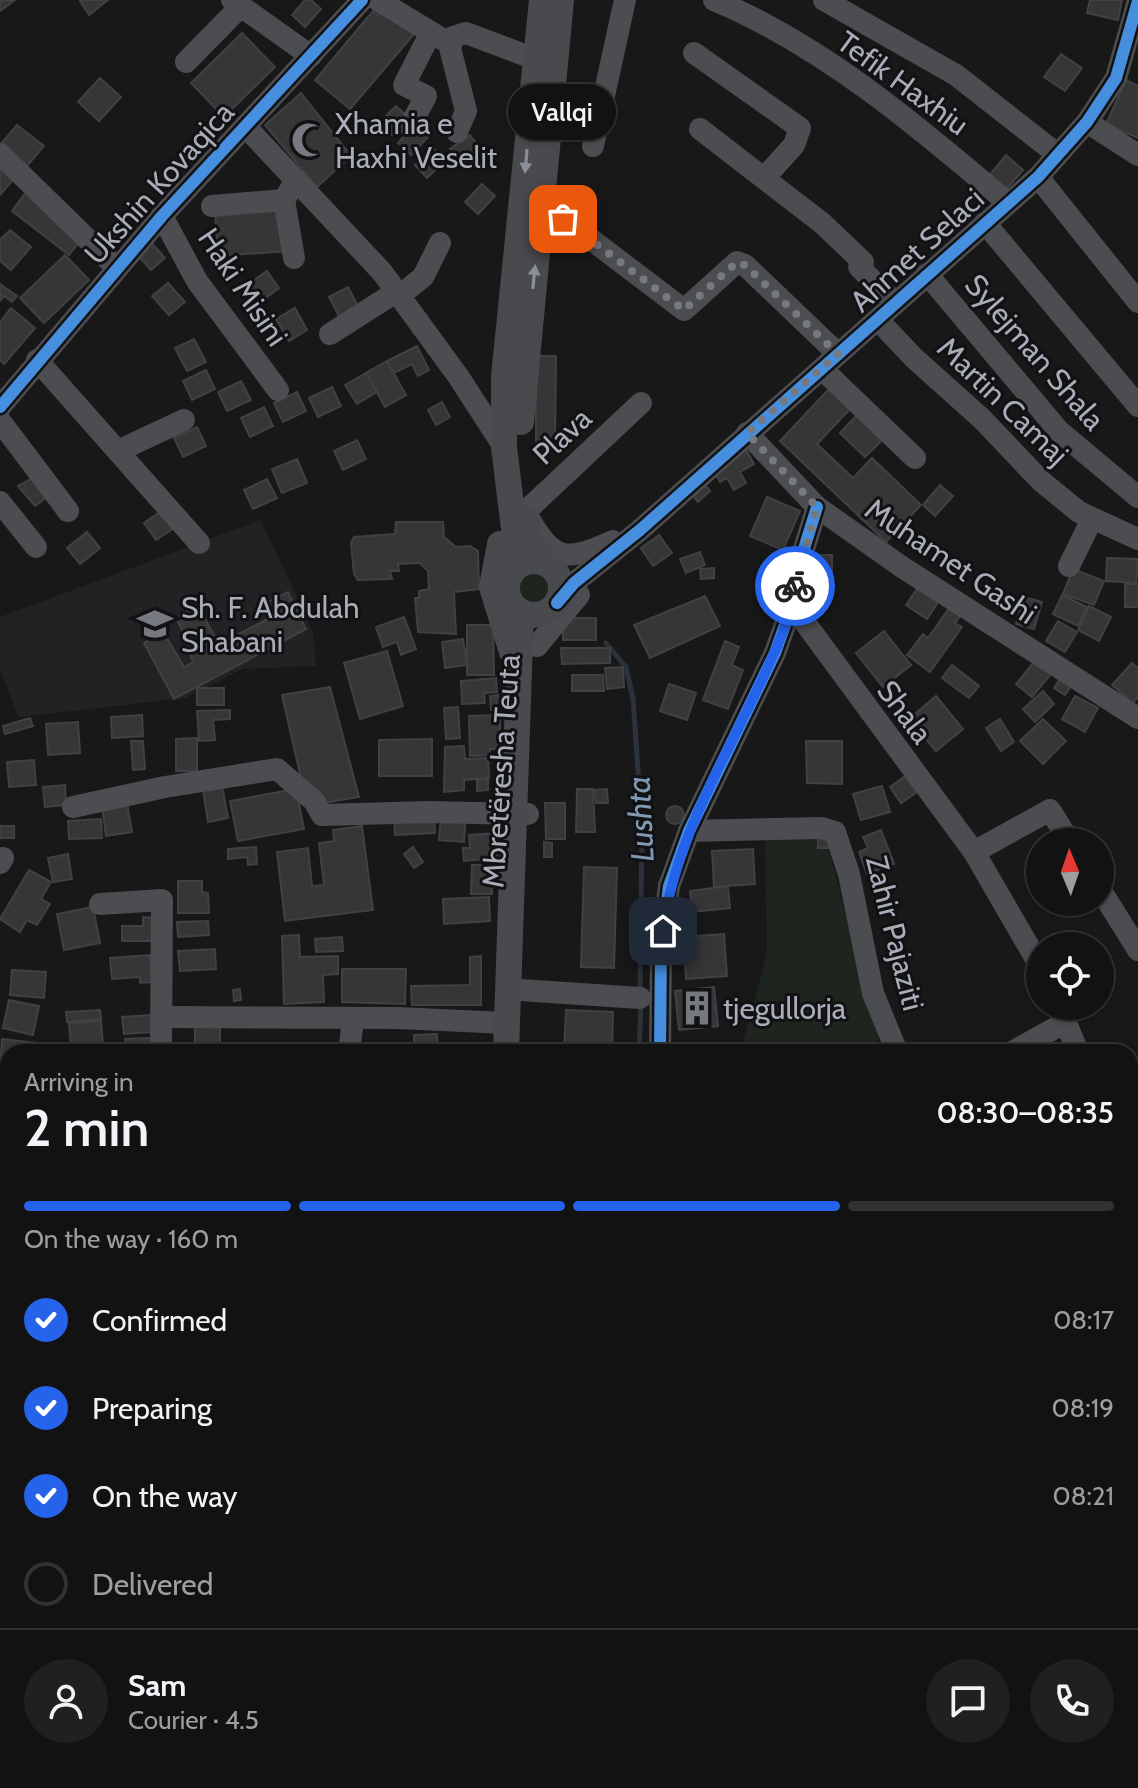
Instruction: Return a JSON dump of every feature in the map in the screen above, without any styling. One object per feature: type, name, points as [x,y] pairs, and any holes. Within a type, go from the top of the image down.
[{"type":"main road","points":[[517,667],[492,587],[500,556],[506,362],[542,0]]},
{"type":"main road","points":[[537,646],[539,610],[561,590],[550,567],[532,546],[525,512],[522,394],[561,0]]},
{"type":"main road","points":[[504,447],[516,545],[508,591],[539,610]]},
{"type":"main road","points":[[511,574],[523,564],[550,567]]},
{"type":"main road","name":"Mbretëresha Teuta","points":[[518,1044],[520,814],[517,667],[539,610]]},
{"type":"main road","name":"Mbretëresha Teuta","points":[[506,1044],[520,814],[537,646]]},
{"type":"street","name":"Ukshin Kovaqica","points":[[0,407],[162,216],[362,0]]},
{"type":"street","points":[[378,0],[440,38],[466,111],[457,132]]},
{"type":"street","points":[[593,146],[625,0]]},
{"type":"street","name":"Tefik Haxhiu","points":[[714,0],[758,18],[852,80],[948,152],[1008,203]]},
{"type":"street","points":[[825,0],[956,75],[1057,154]]},
{"type":"street","name":"Ahmet Selaci","points":[[539,610],[640,530],[1038,177],[1129,72],[1138,1]]},
{"type":"street","points":[[186,62],[236,3],[311,56]]},
{"type":"street","points":[[410,126],[426,96],[404,85],[440,38],[466,33],[535,59]]},
{"type":"street","points":[[694,53],[800,128],[794,145],[765,177]]},
{"type":"street","points":[[1087,122],[1138,155]]},
{"type":"street","points":[[245,126],[398,294],[458,376],[504,447]]},
{"type":"street","points":[[700,129],[765,177],[863,262],[859,267],[895,303]]},
{"type":"street","name":"Ukshin Kovaqica","points":[[0,154],[117,268]]},
{"type":"street","points":[[1038,177],[1138,302]]},
{"type":"street","points":[[294,258],[284,200],[296,180]]},
{"type":"street","points":[[212,206],[284,200]]},
{"type":"street","points":[[543,203],[684,310],[737,262],[745,265],[915,458]]},
{"type":"street","name":"Haki Misini","points":[[162,216],[205,293],[278,390]]},
{"type":"street","points":[[985,223],[1138,406]]},
{"type":"street","points":[[330,334],[423,277],[440,243]]},
{"type":"street","name":"Sylejman Shala","points":[[927,274],[1059,431],[1138,497]]},
{"type":"street","name":"Martin Camaj","points":[[878,320],[1041,481],[1092,519],[1138,539]]},
{"type":"street","points":[[37,360],[120,450],[199,543]]},
{"type":"street","points":[[458,376],[476,386],[488,387],[506,362]]},
{"type":"street","name":"Plava","points":[[525,512],[641,403]]},
{"type":"street","points":[[120,450],[184,420]]},
{"type":"street","points":[[0,421],[68,511]]},
{"type":"street","name":"Muhamet Gashi","points":[[747,433],[817,507],[902,567],[1138,718]]},
{"type":"street","points":[[0,502],[36,547]]},
{"type":"street","points":[[660,1044],[661,948],[669,886],[689,831],[775,653],[792,605],[798,568],[817,507]]},
{"type":"street","points":[[525,512],[541,539],[553,550],[578,557],[640,530]]},
{"type":"street","points":[[1069,566],[1092,519]]},
{"type":"street","name":"Ahmet Selaci","points":[[550,567],[575,568],[640,530]]},
{"type":"street","name":"Mbretëresha Teuta","points":[[537,646],[581,591],[640,530]]},
{"type":"street","name":"Shala","points":[[792,605],[974,852],[1026,942]]},
{"type":"street","points":[[73,807],[165,787],[277,769],[314,801],[322,815],[429,812],[520,814]]},
{"type":"street","points":[[974,852],[1050,810],[1061,828]]},
{"type":"street","name":"Zahir Pajaziti","points":[[689,831],[822,828],[835,832],[843,848],[873,993],[894,1044]]},
{"type":"street","points":[[100,904],[162,900],[161,1044]]},
{"type":"street","points":[[1114,911],[1138,950]]},
{"type":"street","points":[[520,990],[640,998]]},
{"type":"street","points":[[162,1017],[398,1018],[506,1023]]},
{"type":"street","points":[[350,1044],[353,1020]]},
{"type":"street","points":[[1023,1044],[1054,1020]]},
{"type":"street","points":[[1065,1020],[1075,1044]]},
{"type":"shaded area","name":"Sh. F. Abdulah Shabani","points":[[261,520],[313,632],[316,666],[242,669],[186,698],[19,717],[0,670],[0,617]]},
{"type":"shaded area","points":[[534,569],[547,574],[552,587],[547,600],[534,605],[521,600],[516,587],[521,574]]},
{"type":"shaded area","points":[[765,838],[826,840],[879,1040],[870,1044],[743,1044],[767,952]]},
{"type":"building","points":[[0,0],[15,0],[0,11]]},
{"type":"building","points":[[81,0],[108,0],[89,15],[80,1]]},
{"type":"building","points":[[305,0],[311,0],[321,9],[305,27],[292,15]]},
{"type":"building","points":[[1090,0],[1122,0],[1118,20],[1087,13]]},
{"type":"building","points":[[384,8],[414,34],[350,109],[315,80],[373,11],[378,15]]},
{"type":"building","points":[[242,33],[275,67],[224,117],[191,83]]},
{"type":"building","points":[[1061,54],[1082,68],[1065,91],[1044,77]]},
{"type":"building","points":[[100,78],[121,97],[99,121],[78,102]]},
{"type":"building","points":[[1126,80],[1138,86],[1138,138],[1106,124]]},
{"type":"building","name":"Xhamia e Haxhi Veselit","points":[[301,93],[351,156],[317,187],[265,125]]},
{"type":"building","points":[[396,106],[409,118],[392,135],[379,123]]},
{"type":"building","points":[[17,125],[44,146],[26,167],[0,145]]},
{"type":"building","points":[[415,125],[428,137],[411,155],[398,143]]},
{"type":"building","points":[[470,135],[481,150],[461,164],[450,149]]},
{"type":"building","points":[[433,148],[445,161],[427,178],[415,165]]},
{"type":"building","points":[[1006,155],[1023,170],[1004,192],[987,178]]},
{"type":"building","points":[[0,162],[16,176],[0,195]]},
{"type":"building","points":[[482,184],[495,196],[478,214],[465,202]]},
{"type":"building","points":[[26,192],[83,237],[69,255],[12,211]]},
{"type":"building","points":[[285,207],[288,251],[218,256],[215,212]]},
{"type":"building","points":[[10,230],[31,247],[11,270],[0,261],[0,240]]},
{"type":"building","points":[[114,234],[119,238],[112,248],[107,244]]},
{"type":"building","points":[[148,239],[165,258],[151,270],[134,251]]},
{"type":"building","points":[[65,255],[89,280],[44,323],[20,298]]},
{"type":"building","points":[[267,271],[279,288],[259,303],[246,286]]},
{"type":"building","points":[[168,283],[185,302],[169,315],[152,296]]},
{"type":"building","points":[[0,284],[17,296],[12,302],[4,296],[0,301]]},
{"type":"building","points":[[348,287],[360,310],[341,320],[329,297]]},
{"type":"building","points":[[11,308],[35,328],[4,364],[0,360],[0,322]]},
{"type":"building","points":[[295,308],[307,330],[289,341],[276,319]]},
{"type":"building","points":[[194,339],[206,362],[187,371],[175,348]]},
{"type":"building","points":[[417,346],[429,370],[418,376],[412,364],[394,373],[387,361]]},
{"type":"building","points":[[536,356],[556,356],[555,445],[536,445]]},
{"type":"building","points":[[387,361],[406,395],[385,407],[366,373]]},
{"type":"building","points":[[206,370],[215,389],[192,400],[183,381]]},
{"type":"building","points":[[366,373],[377,392],[357,404],[345,385]]},
{"type":"building","points":[[241,381],[251,400],[227,411],[218,392]]},
{"type":"building","points":[[332,387],[341,406],[318,417],[309,398]]},
{"type":"building","points":[[829,389],[850,409],[817,444],[853,478],[872,458],[921,505],[886,542],[780,441]]},
{"type":"building","points":[[297,392],[306,411],[283,422],[274,403]]},
{"type":"building","points":[[442,402],[450,417],[436,425],[428,410]]},
{"type":"building","points":[[264,407],[273,426],[250,437],[241,418]]},
{"type":"building","points":[[860,412],[885,437],[865,457],[840,433]]},
{"type":"building","points":[[197,427],[206,446],[183,457],[174,438]]},
{"type":"building","points":[[357,440],[366,459],[343,470],[334,451]]},
{"type":"building","points":[[744,446],[754,464],[740,472],[746,483],[734,490],[727,478],[720,482],[713,469]]},
{"type":"building","points":[[297,459],[307,483],[282,493],[272,469]]},
{"type":"building","points":[[36,476],[51,494],[35,506],[18,486]]},
{"type":"building","points":[[267,479],[277,498],[253,509],[244,490]]},
{"type":"building","points":[[705,485],[710,491],[698,502],[693,496]]},
{"type":"building","points":[[940,485],[953,496],[935,516],[923,505]]},
{"type":"building","points":[[767,497],[800,511],[783,550],[750,536]]},
{"type":"building","points":[[166,508],[177,526],[156,540],[144,523]]},
{"type":"building","points":[[396,522],[443,522],[444,537],[456,547],[470,546],[478,551],[479,589],[454,592],[456,634],[418,632],[415,598],[419,598],[419,591],[429,589],[428,571],[420,563],[398,564],[399,571],[390,571],[392,579],[358,580],[354,574],[351,543],[354,537],[395,534]]},
{"type":"building","points":[[87,532],[100,548],[80,564],[67,548]]},
{"type":"building","points":[[659,535],[672,553],[653,566],[641,548]]},
{"type":"building","points":[[700,552],[705,565],[686,573],[680,559]]},
{"type":"building","points":[[809,555],[832,555],[832,587],[809,587]]},
{"type":"building","points":[[1107,558],[1138,559],[1136,583],[1106,581]]},
{"type":"building","points":[[714,568],[714,578],[701,579],[700,569]]},
{"type":"building","points":[[1073,569],[1104,581],[1094,605],[1063,594]]},
{"type":"building","points":[[1125,584],[1138,584],[1138,607],[1125,607]]},
{"type":"building","points":[[919,586],[939,601],[927,619],[906,605]]},
{"type":"building","points":[[288,592],[306,629],[174,699],[144,643],[164,633],[184,667],[193,662],[190,654],[193,651],[176,618],[197,605],[219,644],[270,618],[263,604]]},
{"type":"building","points":[[1062,595],[1087,607],[1078,626],[1053,614]]},
{"type":"building","points":[[705,596],[720,626],[650,658],[634,625]]},
{"type":"building","points":[[1023,597],[1042,602],[1034,629],[1016,624]]},
{"type":"building","points":[[952,604],[963,612],[955,623],[962,627],[930,672],[907,655],[923,634],[928,638]]},
{"type":"building","points":[[1089,606],[1111,617],[1099,641],[1078,630]]},
{"type":"building","points":[[404,617],[416,649],[401,655],[397,642],[383,647],[376,627]]},
{"type":"building","points":[[563,618],[596,618],[596,640],[563,640]]},
{"type":"building","points":[[1058,621],[1077,632],[1065,652],[1046,641]]},
{"type":"building","points":[[467,625],[493,625],[494,675],[467,675]]},
{"type":"building","points":[[884,631],[911,665],[883,687],[856,653]]},
{"type":"building","points":[[463,639],[467,665],[445,668],[442,642]]},
{"type":"building","points":[[725,641],[739,647],[732,665],[743,670],[728,709],[703,700]]},
{"type":"building","points":[[561,648],[610,648],[610,663],[562,664]]},
{"type":"building","points":[[387,651],[403,706],[360,719],[344,663]]},
{"type":"building","points":[[1038,657],[1054,670],[1032,697],[1016,684]]},
{"type":"building","points":[[1132,663],[1138,668],[1138,697],[1133,703],[1112,685]]},
{"type":"building","points":[[952,665],[979,686],[969,698],[942,678]]},
{"type":"building","points":[[623,667],[624,687],[607,689],[605,668]]},
{"type":"building","points":[[1063,674],[1074,681],[1065,695],[1054,688]]},
{"type":"building","points":[[572,675],[603,675],[604,691],[572,691]]},
{"type":"building","points":[[496,678],[497,692],[484,693],[485,703],[462,704],[461,681]]},
{"type":"building","points":[[669,684],[696,693],[687,720],[660,711]]},
{"type":"building","points":[[330,687],[359,797],[324,803],[303,787],[282,695]]},
{"type":"building","points":[[197,688],[224,688],[224,705],[197,705]]},
{"type":"building","points":[[1043,691],[1054,704],[1035,722],[1023,709]]},
{"type":"building","points":[[498,695],[499,710],[491,710],[490,696]]},
{"type":"building","points":[[936,696],[963,729],[936,751],[909,719]]},
{"type":"building","points":[[1075,696],[1098,708],[1085,732],[1062,719]]},
{"type":"building","points":[[458,707],[460,738],[446,739],[444,708]]},
{"type":"building","points":[[230,710],[230,719],[213,720],[215,740],[199,741],[197,711]]},
{"type":"building","points":[[142,715],[143,736],[112,738],[111,717]]},
{"type":"building","points":[[500,715],[500,749],[490,749],[490,755],[470,756],[469,716]]},
{"type":"building","points":[[30,718],[33,726],[5,734],[3,726]]},
{"type":"building","points":[[1000,719],[1014,742],[1001,751],[986,728]]},
{"type":"building","points":[[1043,719],[1066,741],[1043,764],[1020,741]]},
{"type":"building","points":[[78,722],[80,753],[48,755],[46,724]]},
{"type":"building","points":[[197,738],[197,771],[176,771],[176,739]]},
{"type":"building","points":[[432,739],[432,776],[379,776],[379,740]]},
{"type":"building","points":[[131,741],[143,741],[145,769],[133,770]]},
{"type":"building","points":[[806,741],[842,741],[842,784],[807,783]]},
{"type":"building","points":[[464,746],[465,759],[488,758],[489,778],[464,780],[464,790],[444,792],[445,747]]},
{"type":"building","points":[[34,760],[36,785],[9,787],[7,762]]},
{"type":"building","points":[[908,774],[920,790],[901,803],[890,787]]},
{"type":"building","points":[[488,779],[488,790],[477,791],[477,780]]},
{"type":"building","points":[[65,785],[66,805],[45,807],[43,787]]},
{"type":"building","points":[[222,786],[228,818],[208,822],[203,790]]},
{"type":"building","points":[[882,786],[890,812],[861,820],[853,794]]},
{"type":"building","points":[[296,789],[304,829],[238,841],[230,801]]},
{"type":"building","points":[[577,789],[593,789],[595,832],[576,832]]},
{"type":"building","points":[[607,789],[608,803],[596,803],[595,790]]},
{"type":"building","points":[[127,803],[132,832],[106,836],[102,806]]},
{"type":"building","points":[[545,803],[565,803],[565,839],[546,839]]},
{"type":"building","points":[[675,806],[684,815],[675,824],[666,815]]},
{"type":"building","points":[[434,814],[435,833],[395,835],[394,816]]},
{"type":"building","points":[[441,815],[466,816],[464,842],[439,840]]},
{"type":"building","points":[[101,819],[102,838],[69,839],[68,821]]},
{"type":"building","points":[[0,826],[14,826],[14,838],[0,838]]},
{"type":"building","points":[[362,826],[373,910],[285,921],[277,852],[308,848],[312,886],[324,885],[319,843],[334,841],[333,830]]},
{"type":"building","points":[[881,830],[894,864],[867,874],[859,852],[868,848],[863,837]]},
{"type":"building","points":[[495,833],[497,858],[464,861],[463,848],[470,848],[469,835]]},
{"type":"building","points":[[818,834],[831,835],[831,848],[818,848]]},
{"type":"building","points":[[544,842],[552,843],[552,857],[544,857]]},
{"type":"building","points":[[256,847],[257,864],[248,865],[247,857],[228,859],[228,849]]},
{"type":"building","points":[[413,847],[423,862],[414,868],[404,854]]},
{"type":"building","points":[[753,849],[755,884],[714,887],[712,851]]},
{"type":"building","points":[[68,854],[72,879],[53,882],[48,858]]},
{"type":"building","points":[[472,865],[492,865],[492,894],[471,894]]},
{"type":"building","points":[[584,867],[617,868],[614,968],[581,967]]},
{"type":"building","points":[[29,870],[51,882],[41,899],[50,904],[37,925],[27,920],[20,932],[0,919]]},
{"type":"building","points":[[178,881],[202,881],[202,892],[208,893],[209,913],[178,913]]},
{"type":"building","points":[[728,886],[730,908],[692,912],[690,891]]},
{"type":"building","points":[[489,897],[490,921],[444,924],[443,899]]},
{"type":"building","points":[[93,907],[100,943],[64,950],[57,914]]},
{"type":"building","points":[[143,917],[154,918],[154,941],[122,941],[122,926],[143,926]]},
{"type":"building","points":[[208,921],[209,935],[178,937],[177,922]]},
{"type":"building","name":"tjegullorja","points":[[724,934],[727,976],[686,979],[683,937]]},
{"type":"building","points":[[299,935],[300,957],[338,956],[338,974],[323,975],[324,1002],[284,1004],[282,936]]},
{"type":"building","points":[[342,937],[343,951],[316,952],[315,939]]},
{"type":"building","points":[[215,949],[216,969],[180,971],[178,951]]},
{"type":"building","points":[[150,955],[152,982],[140,983],[140,977],[112,979],[110,958]]},
{"type":"building","points":[[481,956],[481,1005],[412,1005],[411,986],[470,985],[470,957]]},
{"type":"building","points":[[342,969],[406,969],[405,1004],[342,1002]]},
{"type":"building","points":[[12,970],[46,972],[44,998],[10,995]]},
{"type":"building","name":"tjegullorja","points":[[714,987],[718,1026],[679,1030],[675,991]]},
{"type":"building","points":[[240,989],[241,1000],[234,1001],[233,990]]},
{"type":"building","points":[[9,1000],[39,1006],[33,1035],[3,1028]]},
{"type":"building","points":[[100,1010],[101,1019],[67,1022],[66,1012]]},
{"type":"building","points":[[566,1010],[613,1012],[612,1044],[564,1044]]},
{"type":"building","points":[[151,1015],[152,1032],[124,1034],[122,1017]]},
{"type":"building","points":[[195,1020],[220,1020],[220,1044],[195,1044]]},
{"type":"building","points":[[101,1021],[103,1044],[71,1044],[69,1023]]},
{"type":"building","points":[[437,1034],[438,1044],[414,1044],[414,1035]]},
{"type":"building","points":[[150,1038],[150,1044],[125,1044],[125,1039]]},
{"type":"building","points":[[2,1039],[36,1043],[36,1044],[2,1044]]},
{"type":"waterway","name":"Lushta","points":[[606,643],[626,667],[633,699],[642,827],[640,991]]},
{"type":"waterway","name":"Lushta","points":[[639,1044],[641,1005]]},
{"type":"cycle path","points":[[0,407],[162,216],[362,0]]},
{"type":"cycle path","points":[[557,603],[574,583],[640,530],[1038,177],[1087,122],[1116,78],[1138,1]]},
{"type":"cycle path","points":[[660,1044],[661,948],[669,886],[689,831],[775,653],[792,605],[798,568],[817,507]]},
{"type":"way so far","points":[[563,219],[684,310],[737,262],[745,265],[838,354],[747,433],[817,507],[795,586]]},
{"type":"place","name":"Xhamia e Haxhi Veselit","points":[[309,140]]},
{"type":"place","name":"Vallqi","points":[[563,219]]},
{"type":"place","name":"Sh. F. Abdulah Shabani","points":[[155,624]]},
{"type":"place","name":"tjegullorja","points":[[697,1008]]},
{"type":"route","points":[[663,931],[669,886],[684,841],[775,653],[792,605],[795,586]]}]
